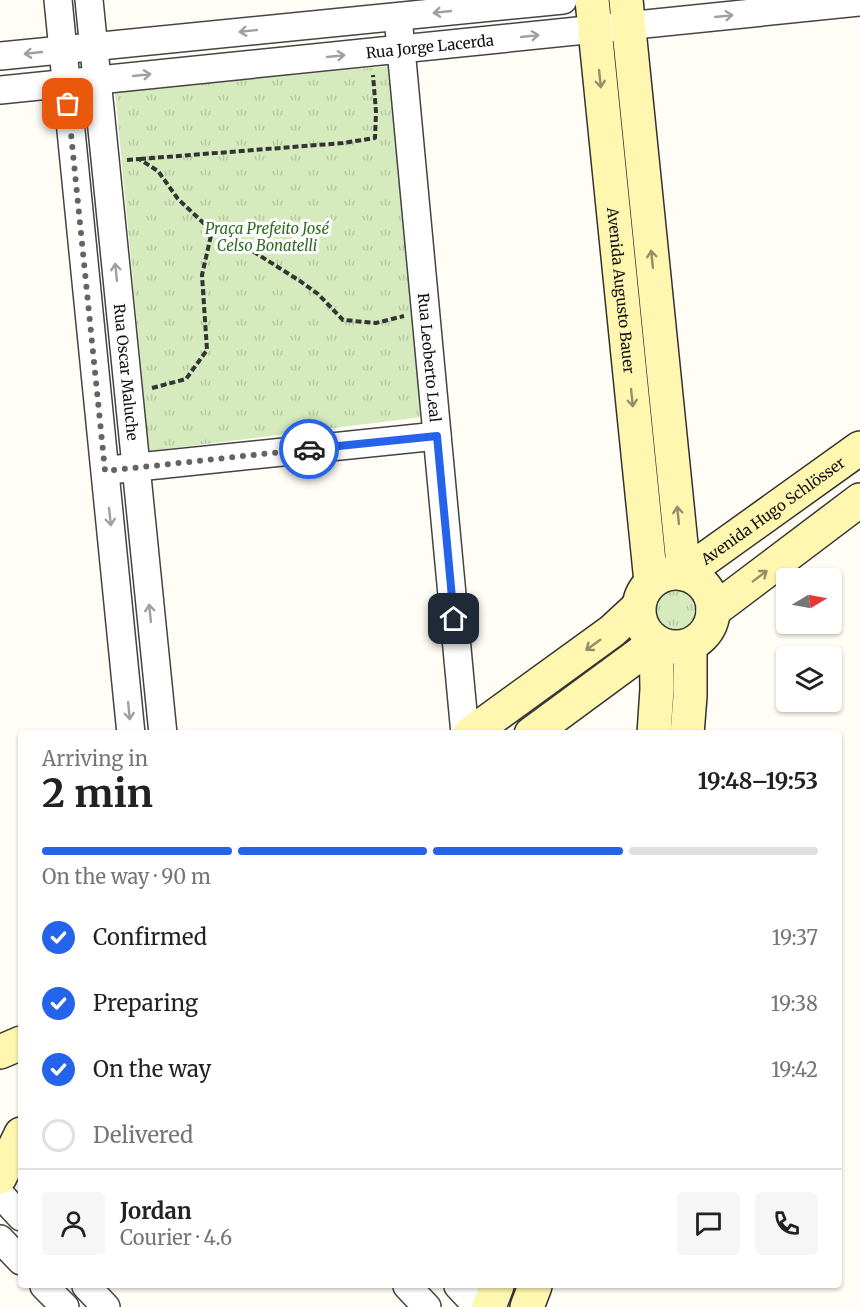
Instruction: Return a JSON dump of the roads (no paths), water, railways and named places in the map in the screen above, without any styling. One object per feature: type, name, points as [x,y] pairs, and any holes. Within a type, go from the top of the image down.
[{"type":"street","name":"Rua Oscar Maluche","points":[[58,0],[131,730]]},
{"type":"street","name":"Rua Oscar Maluche","points":[[89,0],[97,80],[113,162],[136,468],[163,730]]},
{"type":"street","points":[[0,56],[563,0]]},
{"type":"street","name":"Rua Jorge Lacerda","points":[[0,90],[401,49],[593,15],[860,2]]},
{"type":"street","points":[[627,13],[684,574]]},
{"type":"street","name":"Avenida Augusto Bauer","points":[[593,15],[622,298],[645,595]]},
{"type":"street","name":"Rua Leoberto Leal","points":[[398,16],[465,730]]},
{"type":"street","points":[[75,167],[113,162]]},
{"type":"street","points":[[622,298],[656,293]]},
{"type":"street","points":[[105,471],[437,436]]},
{"type":"street","name":"Avenida Hugo Schlösser","points":[[684,574],[860,448]]},
{"type":"street","points":[[713,611],[860,500]]},
{"type":"street","points":[[476,730],[612,631],[645,595],[667,574],[684,574],[696,579],[705,587],[711,598],[713,611],[707,631],[690,645],[678,648],[667,647],[656,642],[642,627],[645,595]]},
{"type":"street","points":[[536,730],[656,642]]},
{"type":"street","points":[[654,726],[657,689],[656,642]]},
{"type":"street","points":[[687,730],[690,645]]},
{"type":"street","points":[[123,654],[154,650]]},
{"type":"street","points":[[594,686],[616,686],[637,695],[654,726]]},
{"type":"street","points":[[0,1052],[18,1044]]},
{"type":"street","points":[[0,1178],[18,1140]]},
{"type":"street","points":[[0,1194],[18,1214]]},
{"type":"street","points":[[0,1239],[18,1258]]},
{"type":"street","points":[[46,1288],[64,1307]]},
{"type":"street","points":[[88,1288],[106,1307]]},
{"type":"street","points":[[409,1288],[427,1307]]},
{"type":"street","points":[[460,1288],[478,1307]]},
{"type":"street","points":[[489,1307],[496,1288]]},
{"type":"street","points":[[527,1307],[534,1288]]},
{"type":"park label","name":"Praça Prefeito José Celso Bonatelli","points":[[267,236]]}]
